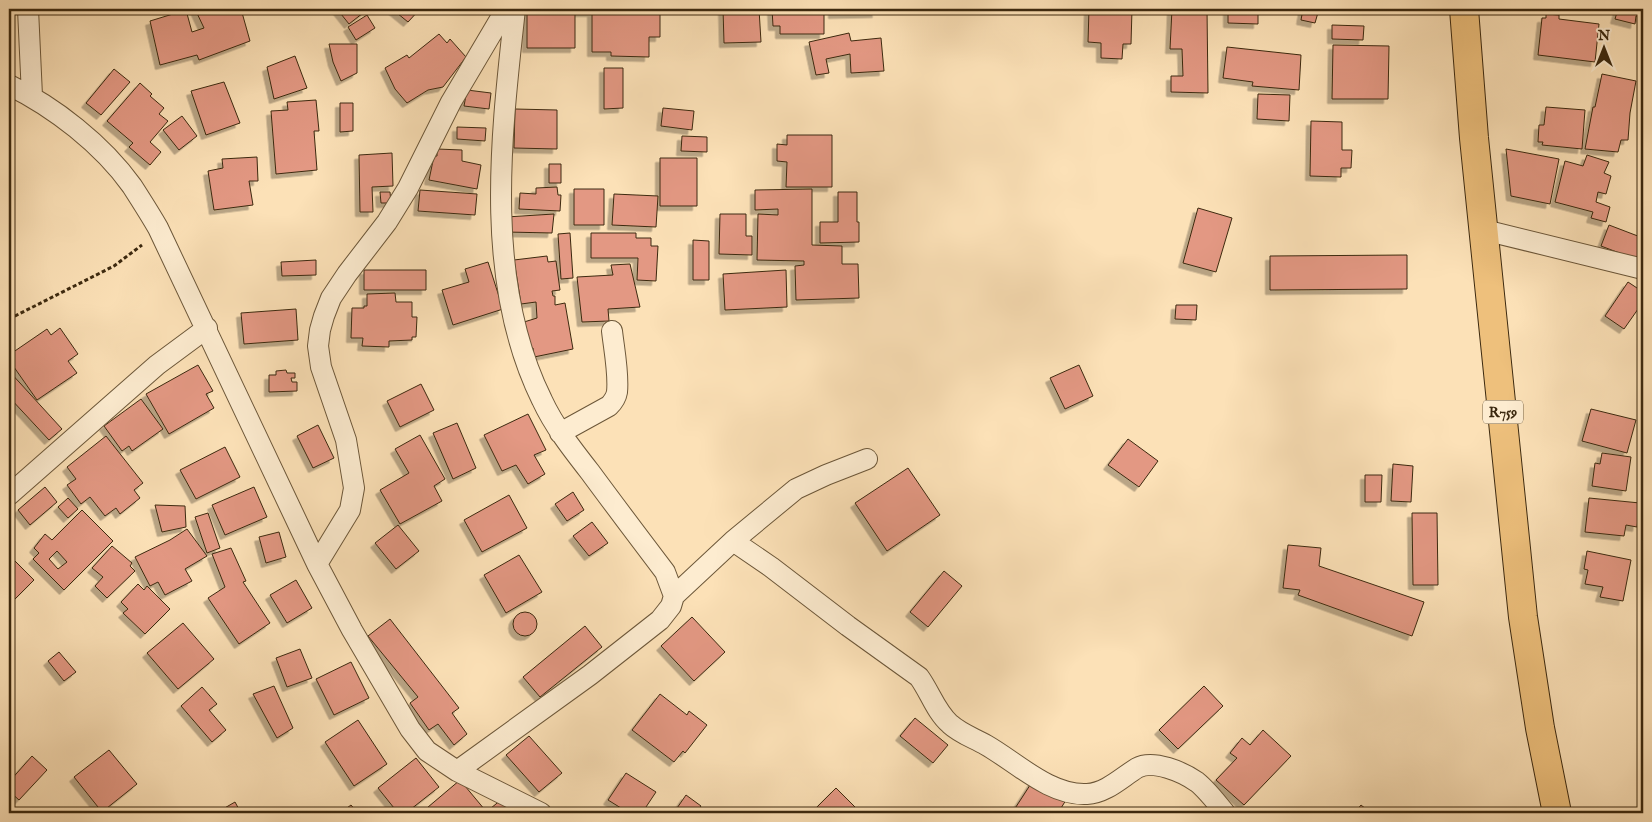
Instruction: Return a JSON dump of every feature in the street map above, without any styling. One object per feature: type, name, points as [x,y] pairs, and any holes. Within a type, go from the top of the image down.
[{"type":"main road","name":"R759","points":[[1464,9],[1474,138],[1523,617],[1540,728],[1557,813]]},
{"type":"street","points":[[28,9],[32,96]]},
{"type":"street","points":[[317,564],[350,510],[354,488],[346,440],[321,367],[318,346],[324,316],[331,298],[387,222],[408,188],[451,102],[506,9]]},
{"type":"street","points":[[515,9],[503,134],[500,204],[504,262],[516,331],[527,368],[542,401],[560,433],[666,572],[674,596]]},
{"type":"street","points":[[9,85],[32,96],[58,114],[102,152],[131,185],[158,228],[207,328],[268,463],[317,564],[356,638],[410,729],[427,751],[457,770],[541,813]]},
{"type":"street","points":[[1484,230],[1643,268]]},
{"type":"street","points":[[9,495],[157,365],[207,328]]},
{"type":"street","points":[[560,433],[609,406],[614,401],[617,394],[617,384],[612,331]]},
{"type":"street","points":[[457,770],[627,647],[660,620],[671,606],[674,596],[733,541],[796,489],[867,459]]},
{"type":"street","points":[[733,541],[919,677],[949,724],[987,745],[1029,774],[1070,793],[1088,794],[1107,788],[1139,767],[1152,765],[1169,768],[1196,782],[1224,813]]},
{"type":"path","points":[[9,318],[114,266],[132,254],[158,228]]},
{"type":"building","points":[[9,9],[20,9],[9,22]]},
{"type":"building","points":[[195,9],[241,9],[250,41],[199,60],[197,55],[160,65],[150,21],[186,10],[192,32],[204,28]]},
{"type":"building","points":[[337,9],[368,9],[349,24]]},
{"type":"building","points":[[392,9],[420,9],[408,22]]},
{"type":"building","points":[[527,9],[575,9],[575,48],[527,48]]},
{"type":"building","points":[[577,9],[660,10],[660,37],[649,37],[649,57],[611,56],[611,52],[592,52],[592,12],[577,12]]},
{"type":"building","points":[[723,9],[759,9],[761,42],[724,43]]},
{"type":"building","points":[[772,9],[824,9],[824,34],[780,34],[780,26],[773,26]]},
{"type":"building","points":[[833,9],[876,9],[877,13],[833,14]]},
{"type":"building","points":[[1089,9],[1132,9],[1131,44],[1123,44],[1122,59],[1101,58],[1101,43],[1088,42]]},
{"type":"building","points":[[1172,9],[1207,9],[1208,93],[1171,92],[1171,76],[1183,76],[1182,49],[1170,49]]},
{"type":"building","points":[[1228,9],[1258,9],[1258,24],[1228,23]]},
{"type":"building","points":[[1303,9],[1319,9],[1315,23],[1301,20]]},
{"type":"building","points":[[1618,9],[1643,9],[1643,18],[1636,16],[1635,24],[1615,19]]},
{"type":"building","points":[[1546,14],[1559,15],[1559,19],[1599,24],[1595,62],[1538,55],[1542,18],[1546,18]]},
{"type":"building","points":[[367,15],[375,28],[356,40],[348,27]]},
{"type":"building","points":[[1332,25],[1364,26],[1363,40],[1332,39]]},
{"type":"building","points":[[849,33],[851,41],[881,38],[884,71],[851,73],[850,54],[826,59],[829,73],[816,75],[809,42]]},
{"type":"building","points":[[439,34],[447,43],[450,39],[466,57],[443,87],[428,90],[407,103],[395,89],[385,68],[407,55],[409,58]]},
{"type":"building","points":[[329,44],[357,44],[357,73],[341,81],[333,62]]},
{"type":"building","points":[[1333,45],[1389,46],[1388,99],[1332,99]]},
{"type":"building","points":[[1227,47],[1301,55],[1299,90],[1252,86],[1253,82],[1223,78]]},
{"type":"building","points":[[295,56],[307,88],[274,99],[267,67]]},
{"type":"building","points":[[604,68],[623,68],[623,108],[604,109]]},
{"type":"building","points":[[114,69],[130,82],[101,115],[86,103]]},
{"type":"building","points":[[1602,74],[1636,81],[1630,113],[1628,140],[1621,140],[1618,152],[1585,149]]},
{"type":"building","points":[[224,82],[240,123],[206,135],[191,91]]},
{"type":"building","points":[[140,83],[152,94],[150,96],[164,108],[159,114],[168,121],[150,142],[161,152],[150,165],[129,147],[133,143],[107,121]]},
{"type":"building","points":[[467,90],[491,93],[489,109],[464,106]]},
{"type":"building","points":[[1258,94],[1290,95],[1289,121],[1257,119]]},
{"type":"building","points":[[316,100],[319,131],[314,131],[317,170],[276,174],[271,111],[288,110],[287,102]]},
{"type":"building","points":[[340,103],[353,103],[353,131],[340,132]]},
{"type":"building","points":[[1546,107],[1585,110],[1582,149],[1542,145],[1543,142],[1538,142],[1539,125],[1544,125]]},
{"type":"building","points":[[663,108],[694,111],[692,130],[661,126]]},
{"type":"building","points":[[515,109],[557,110],[557,149],[514,148]]},
{"type":"building","points":[[182,116],[197,136],[179,150],[163,130]]},
{"type":"building","points":[[1311,121],[1342,122],[1342,150],[1352,150],[1351,168],[1341,168],[1341,177],[1310,176]]},
{"type":"building","points":[[457,127],[486,128],[485,141],[457,139]]},
{"type":"building","points":[[787,135],[832,135],[832,187],[786,187],[787,162],[777,161],[777,144],[787,145]]},
{"type":"building","points":[[682,136],[707,137],[707,152],[681,151]]},
{"type":"building","points":[[437,149],[462,150],[462,161],[481,165],[477,189],[429,180],[434,156],[437,156]]},
{"type":"building","points":[[1506,149],[1559,159],[1550,204],[1511,196]]},
{"type":"building","points":[[392,153],[393,186],[372,187],[373,212],[360,212],[359,155]]},
{"type":"building","points":[[1587,155],[1609,162],[1604,173],[1611,176],[1606,194],[1598,192],[1596,202],[1610,207],[1606,222],[1591,218],[1593,212],[1555,202],[1565,161],[1583,166]]},
{"type":"building","points":[[257,157],[258,181],[249,181],[253,205],[214,210],[208,171],[223,168],[222,159]]},
{"type":"building","points":[[660,158],[697,158],[697,206],[660,206]]},
{"type":"building","points":[[549,164],[561,164],[561,183],[549,183]]},
{"type":"building","points":[[557,187],[558,195],[561,195],[560,211],[519,209],[520,193],[536,194],[536,188]]},
{"type":"building","points":[[574,189],[604,189],[604,225],[574,225]]},
{"type":"building","points":[[812,189],[812,245],[842,246],[842,264],[858,264],[859,298],[796,300],[795,266],[804,265],[804,261],[757,260],[758,214],[778,215],[778,209],[755,210],[755,190]]},
{"type":"building","points":[[420,190],[477,194],[475,215],[418,211]]},
{"type":"building","points":[[380,192],[390,192],[391,203],[381,203]]},
{"type":"building","points":[[838,192],[857,192],[859,242],[820,243],[820,222],[838,222]]},
{"type":"building","points":[[614,194],[658,196],[656,227],[612,225]]},
{"type":"building","points":[[1198,208],[1232,218],[1216,272],[1183,263]]},
{"type":"building","points":[[554,214],[552,233],[506,232],[506,217]]},
{"type":"building","points":[[720,214],[746,214],[746,236],[752,236],[752,255],[719,254]]},
{"type":"building","points":[[1609,225],[1643,238],[1643,262],[1601,246]]},
{"type":"building","points":[[570,233],[573,278],[561,279],[558,234]]},
{"type":"building","points":[[591,233],[636,233],[636,238],[651,238],[651,246],[658,246],[656,281],[637,280],[638,258],[591,258]]},
{"type":"building","points":[[693,240],[709,241],[709,280],[693,280]]},
{"type":"building","points":[[1407,255],[1407,289],[1270,290],[1270,256]]},
{"type":"building","points":[[547,256],[548,262],[556,261],[560,290],[552,291],[553,296],[555,296],[555,305],[565,303],[573,349],[534,357],[533,348],[527,349],[524,322],[537,318],[536,302],[521,304],[514,260]]},
{"type":"building","points":[[316,260],[316,275],[282,276],[281,262]]},
{"type":"building","points":[[488,262],[503,309],[453,325],[442,290],[469,282],[465,269]]},
{"type":"building","points":[[630,264],[640,307],[608,309],[609,321],[582,322],[577,277],[613,275],[611,265]]},
{"type":"building","points":[[364,270],[426,270],[426,290],[364,290]]},
{"type":"building","points":[[786,270],[787,307],[725,310],[723,274]]},
{"type":"building","points":[[1628,282],[1643,292],[1643,302],[1624,329],[1605,316]]},
{"type":"building","points":[[395,293],[396,302],[412,302],[412,317],[417,317],[416,337],[412,337],[412,340],[389,341],[389,347],[362,346],[363,338],[351,338],[352,308],[364,308],[364,306],[367,306],[367,294]]},
{"type":"building","points":[[1176,305],[1197,305],[1196,320],[1175,319]]},
{"type":"building","points":[[296,309],[298,340],[244,344],[241,313]]},
{"type":"building","points":[[60,328],[78,354],[68,361],[77,373],[37,400],[9,360],[9,355],[47,329],[51,335]]},
{"type":"building","points":[[198,365],[213,391],[206,394],[214,408],[169,434],[146,394]]},
{"type":"building","points":[[1079,365],[1093,396],[1065,409],[1050,378]]},
{"type":"building","points":[[286,370],[287,373],[295,373],[295,378],[291,378],[292,382],[297,382],[297,391],[269,392],[269,375],[276,375],[276,371]]},
{"type":"building","points":[[9,371],[62,429],[49,440],[9,397]]},
{"type":"building","points":[[421,384],[434,410],[400,427],[387,401]]},
{"type":"building","points":[[141,399],[163,429],[132,451],[129,446],[122,451],[104,426]]},
{"type":"building","points":[[1591,409],[1636,420],[1627,453],[1582,441]]},
{"type":"building","points":[[528,414],[546,450],[534,455],[545,474],[528,484],[516,465],[502,471],[484,435]]},
{"type":"building","points":[[457,423],[476,468],[453,479],[433,433]]},
{"type":"building","points":[[318,425],[334,458],[313,468],[297,436]]},
{"type":"building","points":[[420,435],[445,479],[434,486],[442,501],[400,524],[380,490],[409,473],[395,449]]},
{"type":"building","points":[[106,436],[143,483],[134,490],[140,498],[120,514],[116,508],[105,516],[90,497],[81,504],[67,485],[76,479],[67,467]]},
{"type":"building","points":[[1128,439],[1158,461],[1139,487],[1108,465]]},
{"type":"building","points":[[225,447],[240,477],[196,499],[180,470]]},
{"type":"building","points":[[1602,453],[1631,457],[1626,491],[1592,486],[1595,463],[1600,464]]},
{"type":"building","points":[[1393,464],[1413,466],[1411,502],[1391,501]]},
{"type":"building","points":[[908,468],[940,515],[887,551],[855,503]]},
{"type":"building","points":[[1365,475],[1382,475],[1381,502],[1365,502]]},
{"type":"building","points":[[45,487],[57,502],[30,525],[18,510]]},
{"type":"building","points":[[254,487],[267,517],[225,535],[212,505]]},
{"type":"building","points":[[573,492],[584,510],[567,521],[555,504]]},
{"type":"building","points":[[509,495],[527,528],[482,552],[464,520]]},
{"type":"building","points":[[68,498],[78,509],[68,518],[58,507]]},
{"type":"building","points":[[1589,498],[1640,503],[1637,527],[1626,525],[1624,536],[1585,532]]},
{"type":"building","points":[[155,505],[185,506],[186,527],[162,532]]},
{"type":"building","points":[[82,510],[113,541],[64,590],[33,559],[39,553],[34,548],[45,534],[52,540]],"holes":[[[57,551],[67,562],[58,569],[49,559]]]},
{"type":"building","points":[[208,513],[220,548],[207,553],[195,517]]},
{"type":"building","points":[[1412,513],[1437,513],[1438,585],[1413,585]]},
{"type":"building","points":[[592,522],[608,543],[589,556],[573,536]]},
{"type":"building","points":[[398,525],[419,551],[396,569],[375,543]]},
{"type":"building","points":[[187,529],[207,556],[185,569],[192,581],[165,595],[158,582],[150,586],[135,557],[170,540]]},
{"type":"building","points":[[279,532],[286,557],[266,563],[259,537]]},
{"type":"building","points":[[1288,545],[1321,548],[1319,566],[1424,602],[1412,636],[1298,595],[1300,590],[1283,588]]},
{"type":"building","points":[[112,546],[132,563],[130,566],[135,571],[107,598],[95,586],[103,577],[92,568]]},
{"type":"building","points":[[231,548],[246,581],[243,582],[270,623],[239,644],[208,598],[225,587],[212,554]]},
{"type":"building","points":[[1587,551],[1631,560],[1623,601],[1600,597],[1603,587],[1585,584],[1588,570],[1584,569]]},
{"type":"building","points":[[9,555],[34,580],[9,605]]},
{"type":"building","points":[[519,555],[542,592],[506,613],[484,575]]},
{"type":"building","points":[[944,571],[962,586],[928,627],[910,612]]},
{"type":"building","points":[[296,580],[312,608],[287,623],[270,595]]},
{"type":"building","points":[[138,584],[144,590],[147,586],[170,609],[145,634],[123,613],[128,609],[121,602]]},
{"type":"building","points":[[525,612],[530,613],[536,619],[536,629],[530,635],[525,636],[520,635],[514,629],[513,624],[514,619],[520,613]]},
{"type":"building","points":[[692,617],[725,652],[694,681],[661,646]]},
{"type":"building","points":[[390,619],[459,708],[452,713],[467,734],[454,745],[438,724],[429,730],[410,703],[418,697],[368,636]]},
{"type":"building","points":[[183,623],[214,659],[178,689],[147,653]]},
{"type":"building","points":[[585,626],[602,647],[540,697],[523,677]]},
{"type":"building","points":[[300,649],[312,678],[287,687],[276,658]]},
{"type":"building","points":[[59,652],[76,672],[64,681],[48,661]]},
{"type":"building","points":[[351,662],[369,698],[334,715],[316,679]]},
{"type":"building","points":[[274,686],[293,728],[277,738],[253,694]]},
{"type":"building","points":[[1204,686],[1223,706],[1178,749],[1159,730]]},
{"type":"building","points":[[202,687],[217,704],[209,710],[226,730],[212,742],[181,706]]},
{"type":"building","points":[[660,694],[687,715],[689,711],[707,725],[685,753],[683,751],[674,762],[632,730]]},
{"type":"building","points":[[915,718],[948,745],[933,763],[900,736]]},
{"type":"building","points":[[358,720],[387,764],[354,786],[325,742]]},
{"type":"building","points":[[1263,730],[1291,756],[1244,805],[1216,780],[1237,758],[1230,753],[1242,738],[1250,745]]},
{"type":"building","points":[[529,736],[562,773],[539,792],[506,755]]},
{"type":"building","points":[[109,750],[137,784],[102,812],[74,777]]},
{"type":"building","points":[[32,756],[47,770],[19,800],[9,791],[9,782]]},
{"type":"building","points":[[416,758],[439,787],[406,813],[398,813],[378,788]]},
{"type":"building","points":[[626,773],[656,792],[642,813],[629,813],[608,800]]},
{"type":"building","points":[[1034,779],[1066,800],[1058,813],[1012,813]]},
{"type":"building","points":[[460,780],[485,810],[481,813],[421,813]]},
{"type":"building","points":[[836,788],[858,810],[854,813],[811,813]]},
{"type":"building","points":[[686,795],[701,806],[696,813],[678,813],[675,811]]},
{"type":"building","points":[[502,799],[513,813],[485,813]]},
{"type":"building","points":[[235,802],[241,813],[216,813]]},
{"type":"building","points":[[351,805],[358,813],[340,813]]},
{"type":"building","points":[[1361,805],[1371,813],[1354,813]]}]
